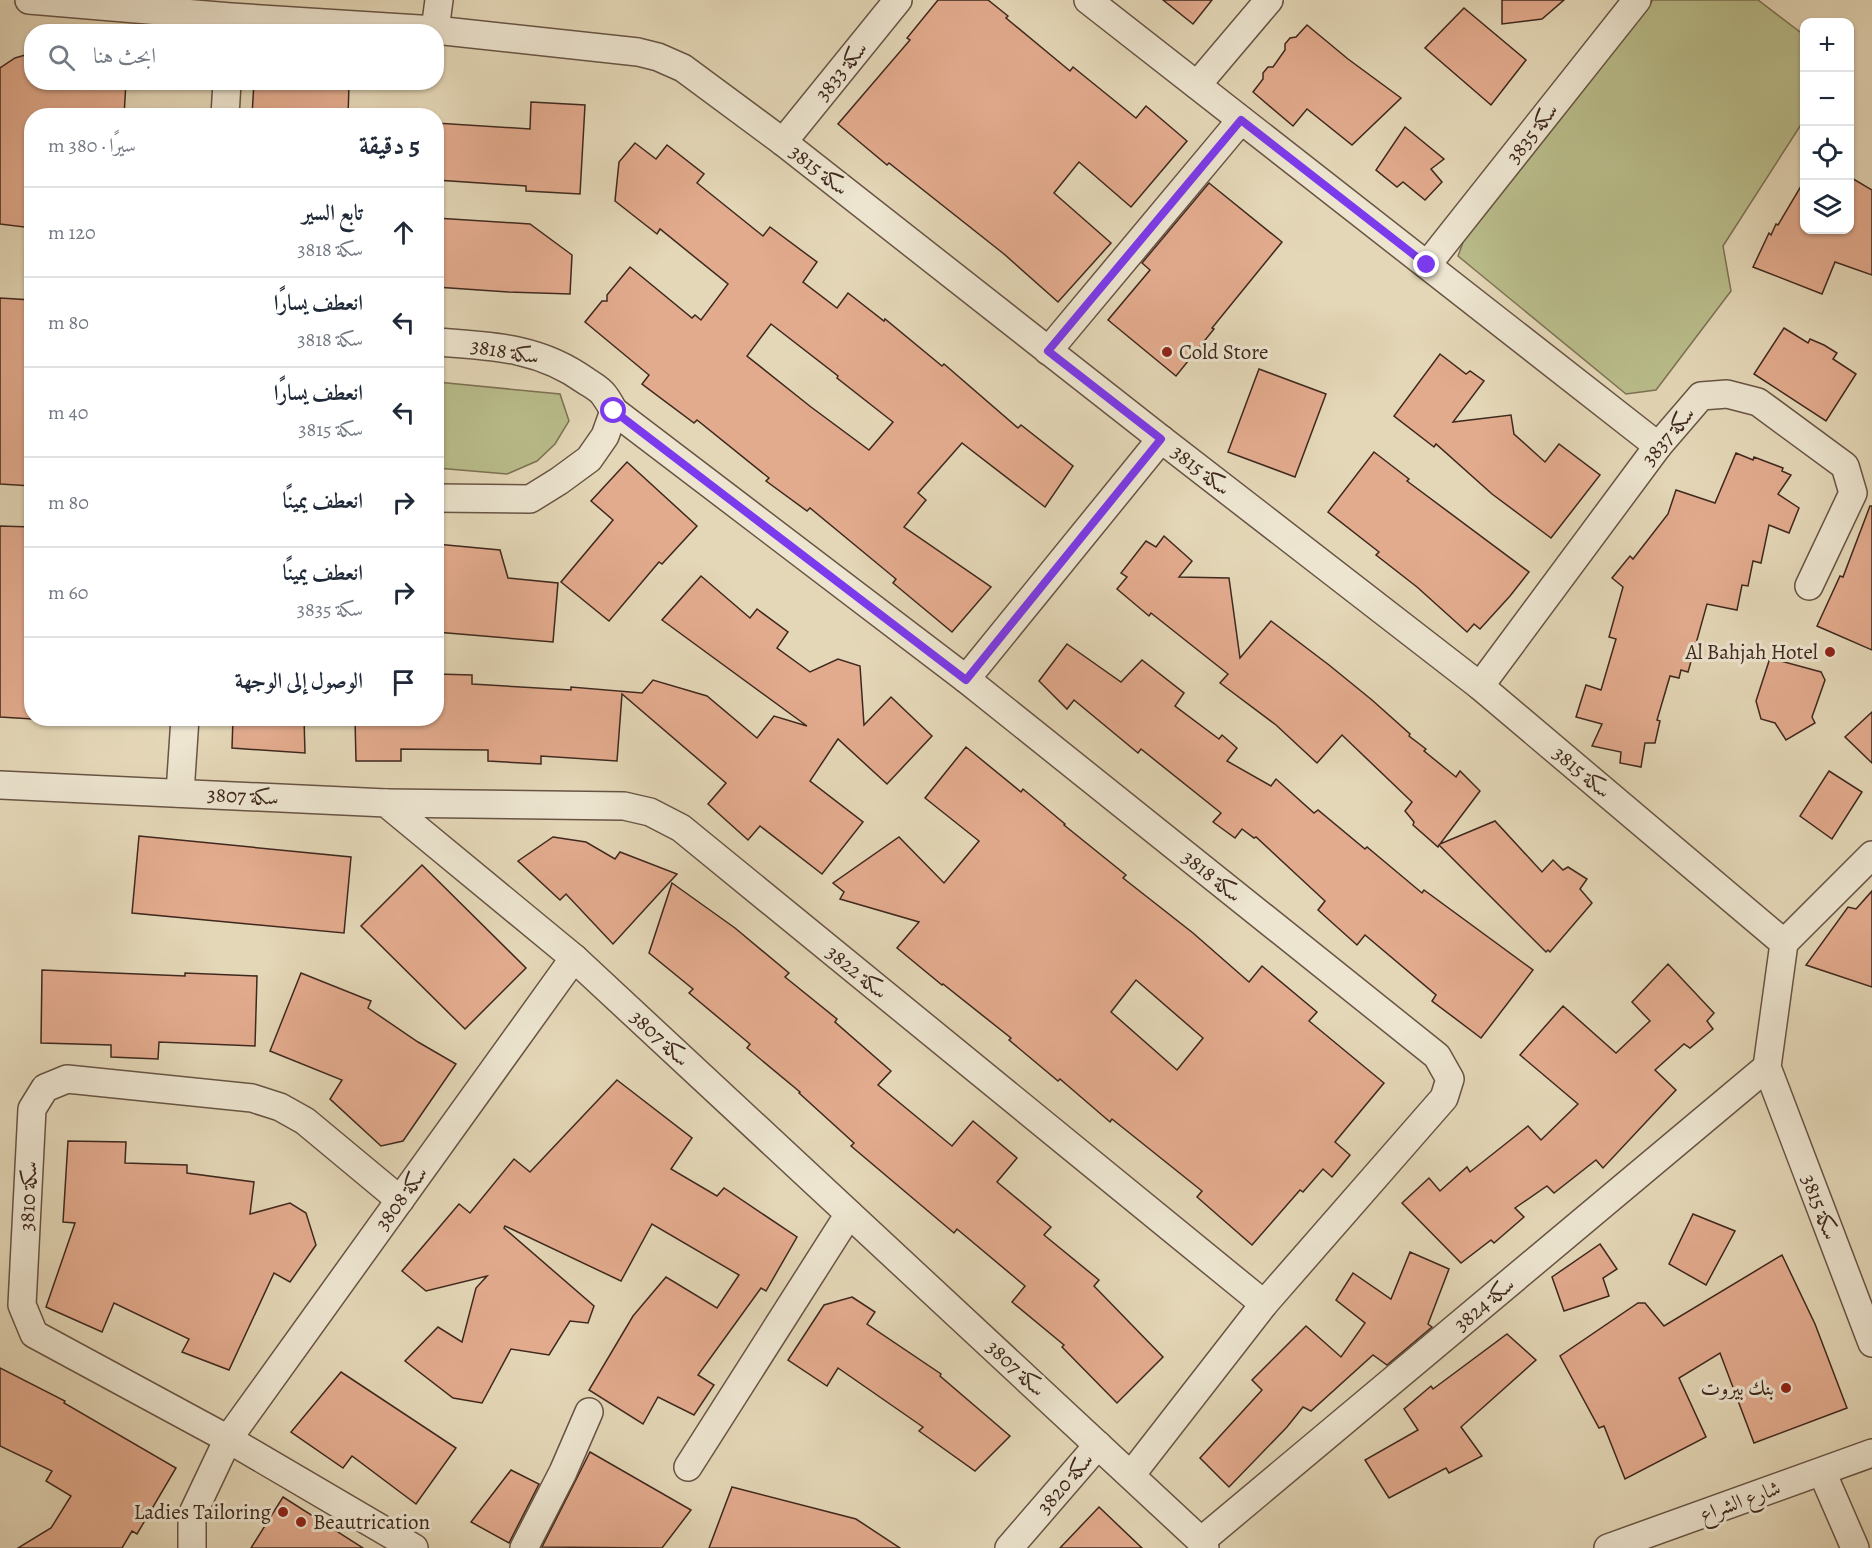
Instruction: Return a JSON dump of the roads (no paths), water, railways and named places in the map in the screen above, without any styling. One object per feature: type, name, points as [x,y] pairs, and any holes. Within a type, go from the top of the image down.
[{"type":"street","name":"سكة 3815","points":[[29,0],[231,24]]},
{"type":"street","points":[[436,24],[439,0]]},
{"type":"street","name":"سكة 3833","points":[[783,142],[898,0]]},
{"type":"street","points":[[1088,0],[1658,446]]},
{"type":"street","points":[[1197,85],[1269,0]]},
{"type":"street","name":"سكة 3835","points":[[1427,265],[1637,0]]},
{"type":"street","name":"سكة 3815","points":[[444,31],[638,52],[658,57],[683,69],[783,142],[1479,686],[1784,943],[1767,1067],[1872,1343]]},
{"type":"street","points":[[225,108],[227,90]]},
{"type":"street","points":[[1048,351],[1241,120]]},
{"type":"street","name":"سكة 3818","points":[[444,343],[495,346],[527,352],[554,361],[576,373],[603,393],[614,411],[966,680],[1437,1056],[1450,1079],[1444,1098],[1264,1304]]},
{"type":"street","name":"سكة 3837","points":[[1479,686],[1658,446],[1701,396],[1727,394],[1758,402],[1845,466],[1853,493],[1809,586]]},
{"type":"street","points":[[444,498],[530,499],[589,459],[605,436],[614,411]]},
{"type":"street","points":[[966,680],[1161,439]]},
{"type":"street","points":[[180,793],[184,726]]},
{"type":"street","name":"سكة 3807","points":[[0,785],[386,803],[574,958],[1131,1475],[1203,1545]]},
{"type":"street","name":"سكة 3822","points":[[386,803],[624,806],[650,812],[681,828],[1264,1304]]},
{"type":"street","points":[[1784,943],[1872,855]]},
{"type":"street","name":"سكة 3808","points":[[192,1548],[192,1515],[228,1439],[574,958]]},
{"type":"street","name":"سكة 3824","points":[[1203,1545],[1767,1067]]},
{"type":"street","name":"سكة 3810","points":[[400,1200],[305,1120],[280,1107],[252,1098],[67,1079],[45,1088],[32,1109],[22,1305],[34,1334],[228,1439],[414,1548]]},
{"type":"street","points":[[688,1467],[849,1214]]},
{"type":"street","points":[[1131,1475],[1264,1304]]},
{"type":"street","points":[[524,1548],[563,1472],[589,1412]]},
{"type":"street","name":"سكة 3820","points":[[1009,1548],[1098,1445]]},
{"type":"street","name":"شارع الشراع","points":[[1608,1548],[1872,1453]]},
{"type":"street","points":[[1822,1472],[1855,1548]]},
{"type":"place","name":"Cold Store","points":[[1167,352]]},
{"type":"place","name":"Al Bahjah Hotel","points":[[1830,652]]},
{"type":"place","name":"بنك بيروت","points":[[1786,1388]]},
{"type":"place","name":"Ladies Tailoring","points":[[283,1512]]},
{"type":"place","name":"Beautrication","points":[[301,1522]]}]
